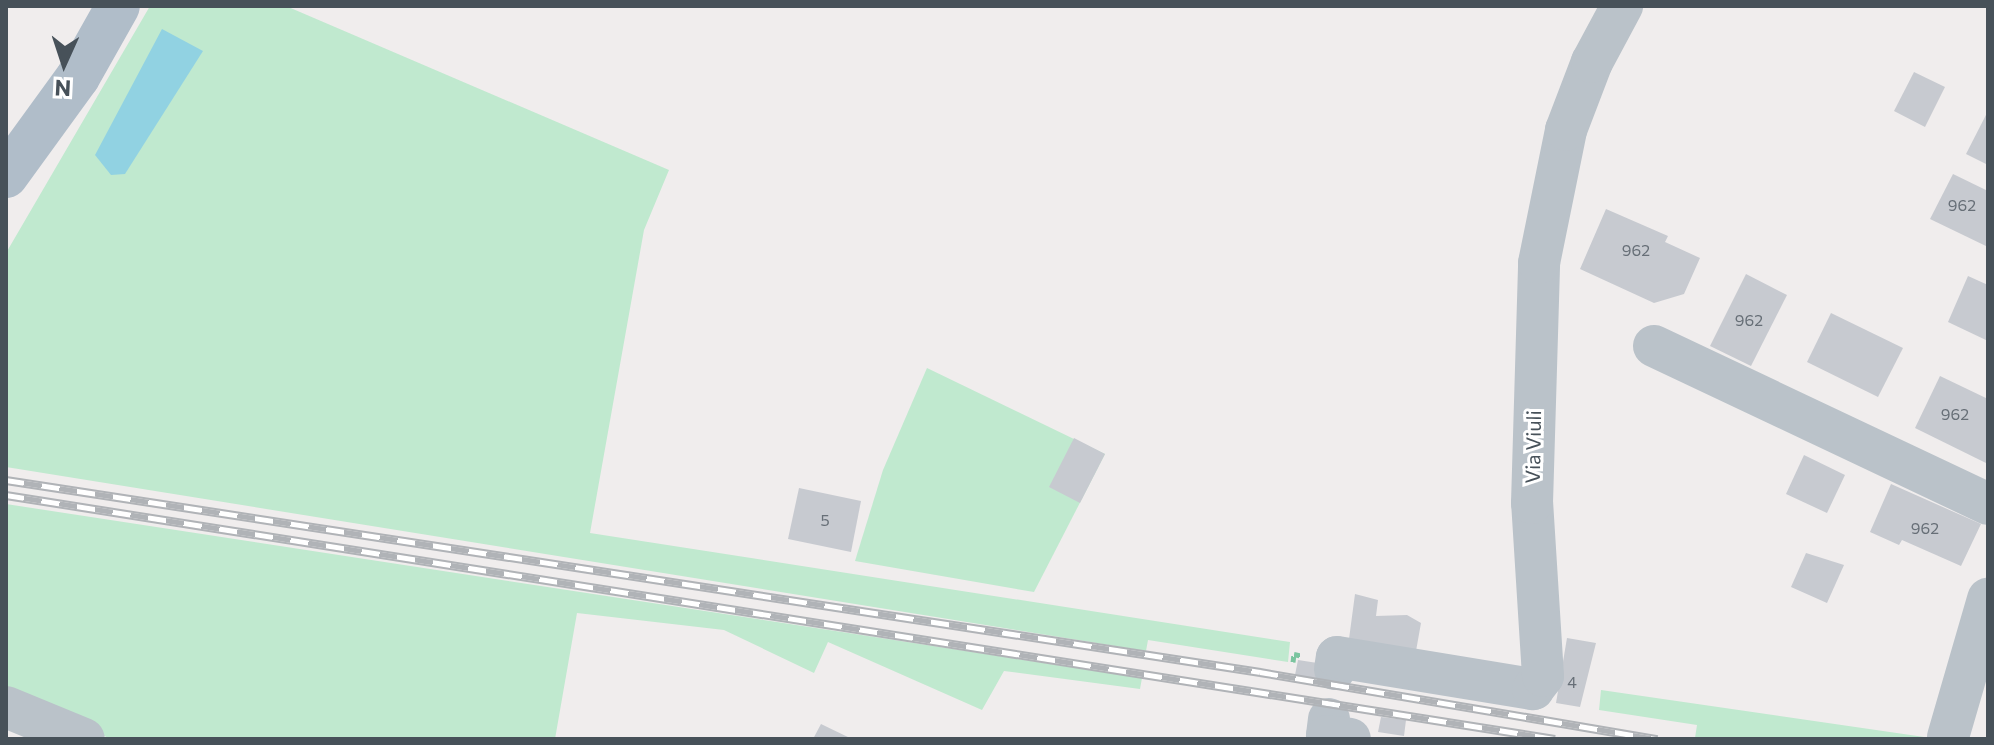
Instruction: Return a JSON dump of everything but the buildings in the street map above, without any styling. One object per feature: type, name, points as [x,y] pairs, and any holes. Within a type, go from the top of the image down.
[{"type":"main road","points":[[6,176],[78,77],[118,6]]},
{"type":"street","name":"Via Viuli","points":[[1335,669],[1337,657],[1533,689],[1543,676],[1532,503],[1539,263],[1566,130],[1592,62],[1622,6]]},
{"type":"street","points":[[1654,346],[1988,504]]},
{"type":"street","points":[[1948,737],[1988,599]]},
{"type":"street","points":[[6,707],[84,739]]},
{"type":"green space","points":[[150,6],[286,6],[669,170],[644,230],[590,533],[1290,642],[1288,662],[1148,640],[1146,651],[6,467],[6,253]]},
{"type":"green space","points":[[927,368],[1105,454],[1034,592],[855,561],[883,470]]},
{"type":"green space","points":[[6,504],[1142,678],[1140,689],[1004,671],[982,710],[828,642],[814,673],[724,630],[577,613],[555,739],[111,739],[6,692]]},
{"type":"green space","points":[[1601,690],[1938,739],[1701,739],[1695,738],[1697,725],[1599,710]]},
{"type":"water","points":[[162,29],[203,51],[125,174],[111,175],[95,155]]},
{"type":"railway","points":[[6,480],[1260,672],[1657,739]]},
{"type":"railway","points":[[6,495],[1555,739]]}]
